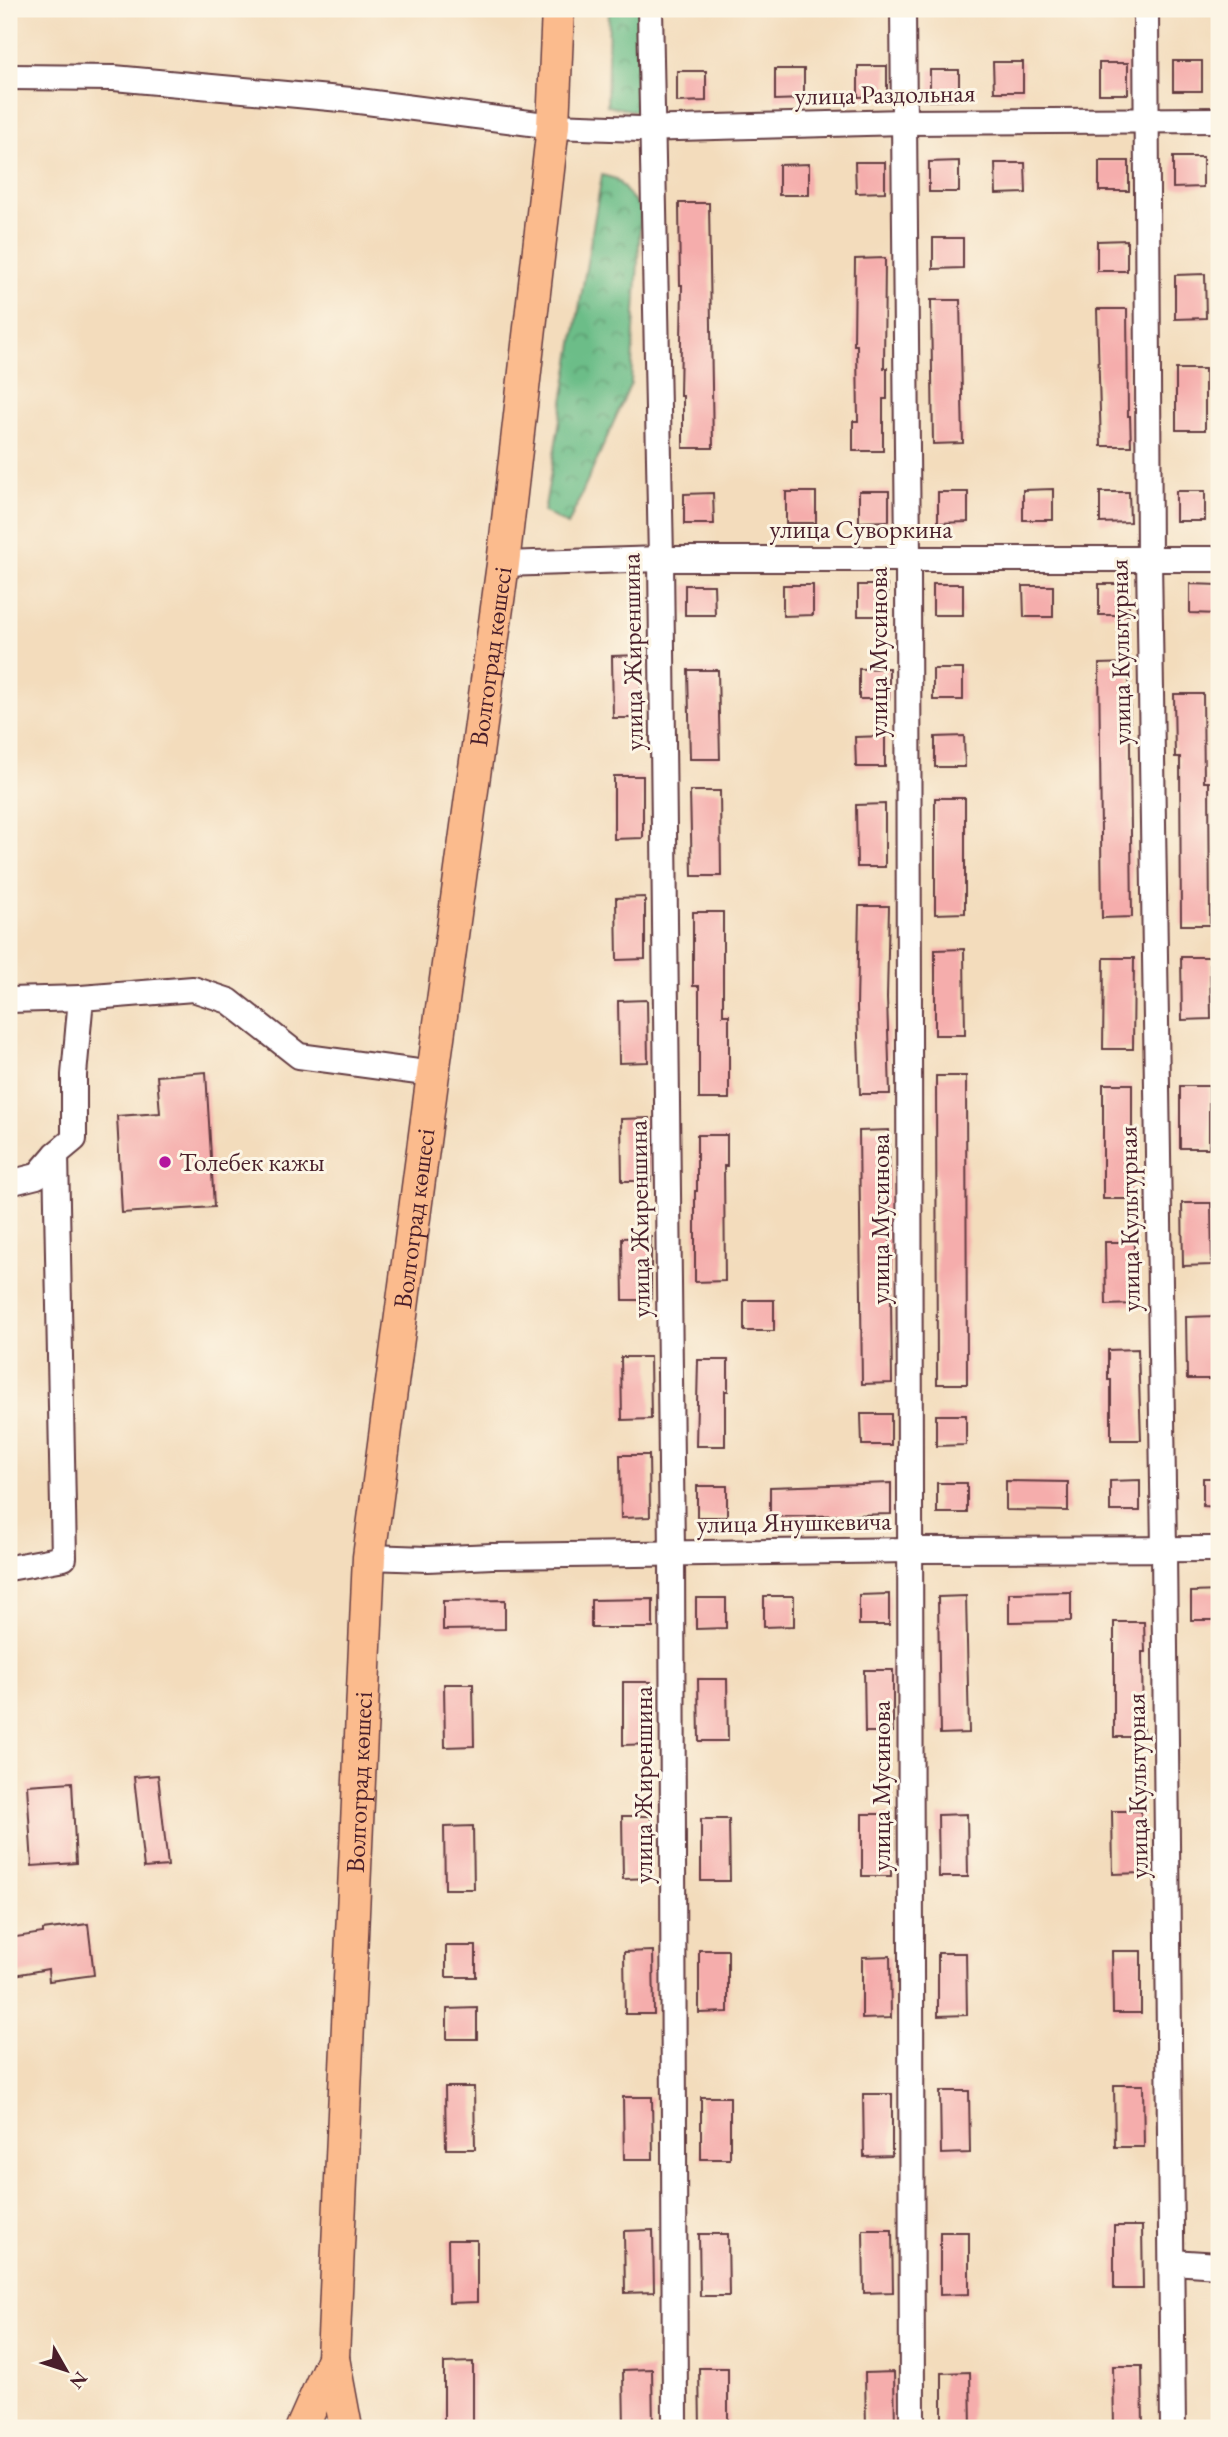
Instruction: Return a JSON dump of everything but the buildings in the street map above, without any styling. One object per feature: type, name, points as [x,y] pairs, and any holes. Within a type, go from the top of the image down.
[{"type":"main road","name":"Волгоград көшесі","points":[[302,2428],[333,2358],[369,1557],[503,564],[553,126],[558,9]]},
{"type":"main road","points":[[333,2358],[346,2428]]},
{"type":"street","name":"улица Жиреншина","points":[[650,9],[661,559],[672,1554],[675,2428]]},
{"type":"street","name":"улица Мусинова","points":[[903,9],[908,558],[912,2428]]},
{"type":"street","name":"улица Культурная","points":[[1146,9],[1149,559],[1164,1550],[1173,2428]]},
{"type":"street","name":"улица Раздольная","points":[[9,77],[128,79],[351,100],[553,126],[651,129],[903,122],[1219,120]]},
{"type":"street","name":"улица Суворкина","points":[[503,564],[661,559],[1219,559]]},
{"type":"street","points":[[9,1000],[81,998],[193,989],[229,1001],[299,1056],[433,1074]]},
{"type":"street","points":[[9,1183],[37,1176],[56,1154],[74,1139],[74,1075],[81,998]]},
{"type":"street","points":[[9,1569],[64,1558],[56,1154]]},
{"type":"street","name":"улица Янушкевича","points":[[369,1557],[427,1559],[911,1549],[1219,1549]]},
{"type":"street","points":[[1172,2262],[1219,2265]]},
{"type":"green space","points":[[609,9],[645,9],[647,113],[607,106]]},
{"type":"green space","points":[[602,175],[616,179],[641,209],[631,383],[568,525],[544,512]]},
{"type":"place","name":"Толебек кажы","points":[[165,1162]]}]
